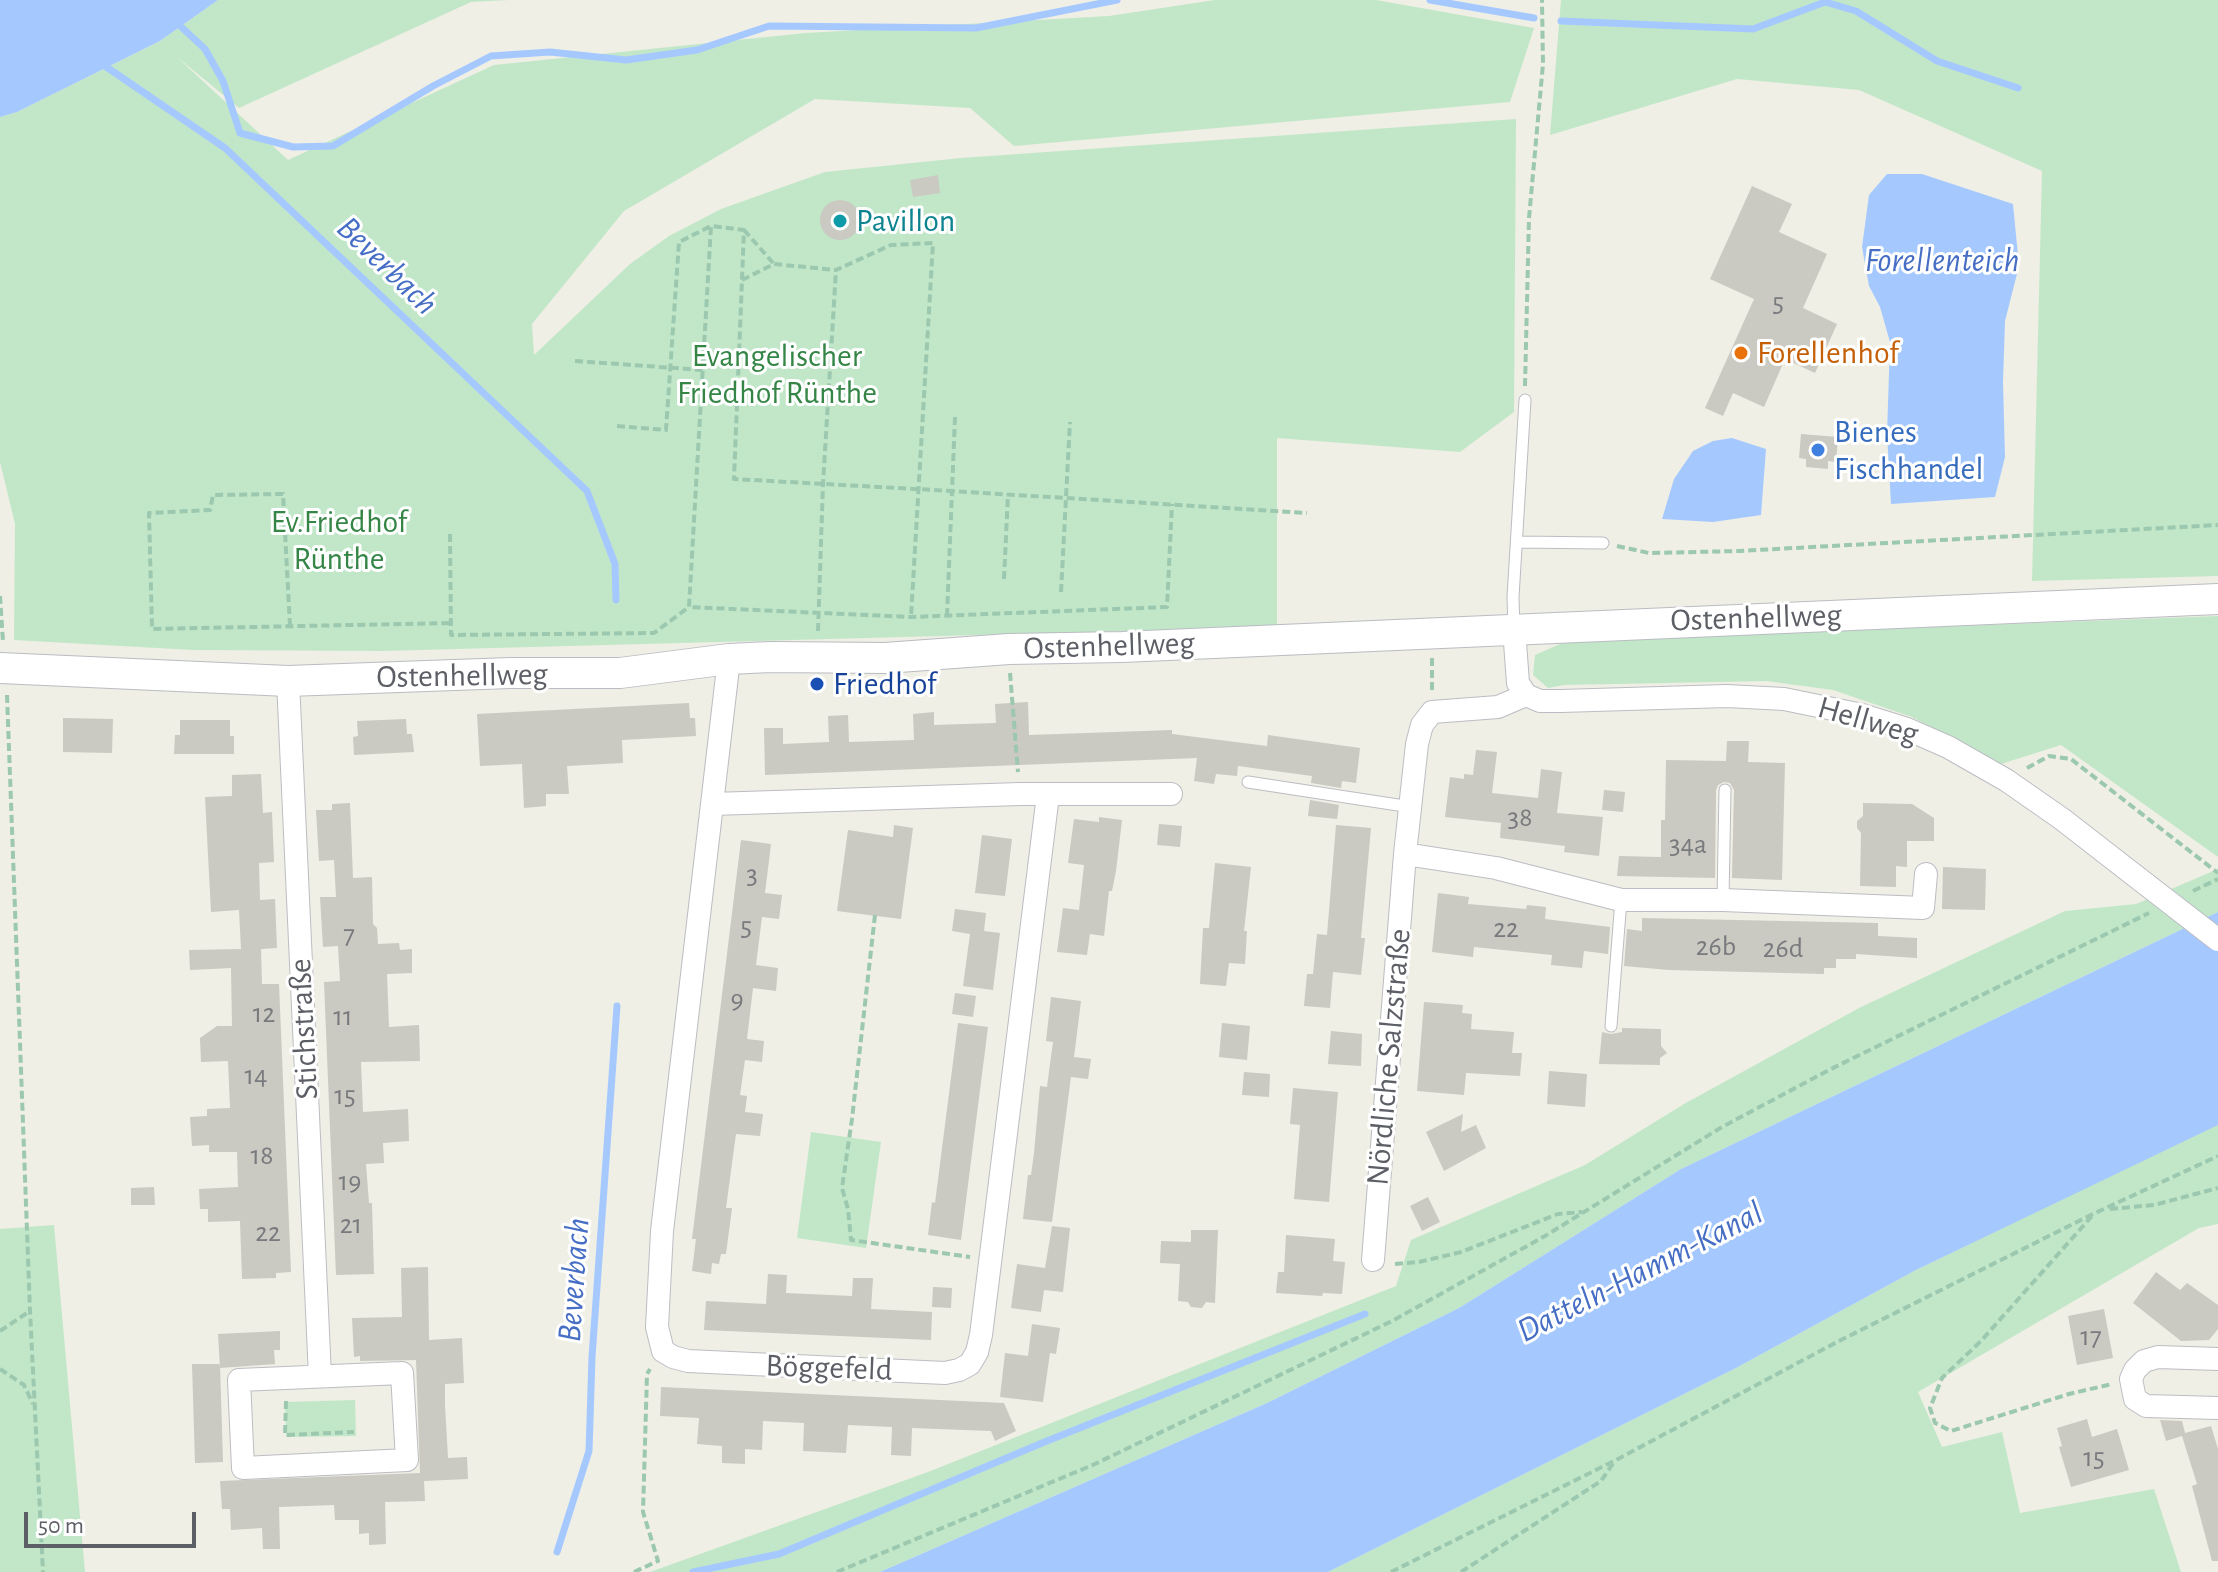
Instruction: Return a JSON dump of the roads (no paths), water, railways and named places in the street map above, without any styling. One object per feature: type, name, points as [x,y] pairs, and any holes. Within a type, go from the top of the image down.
[{"type":"main road","name":"Ostenhellweg","points":[[3,668],[288,681],[510,673],[620,673],[729,659],[885,658],[1009,649],[1122,647],[2218,599]]},
{"type":"street","points":[[1514,629],[1518,683],[1526,695]]},
{"type":"street","points":[[729,659],[713,804],[1020,794],[1171,794]]},
{"type":"street","name":"Stichstraße","points":[[288,681],[312,1377]]},
{"type":"street","name":"Nördliche Salzstraße","points":[[1373,1260],[1405,854],[1417,744],[1422,725],[1432,712],[1498,707],[1526,695]]},
{"type":"street","name":"Hellweg","points":[[1526,695],[1540,701],[1727,696],[1821,705],[1907,729],[1948,747],[2006,780],[2062,819],[2218,940]]},
{"type":"street","name":"Böggefeld","points":[[713,804],[662,1231],[657,1327],[663,1351],[688,1361],[945,1373],[970,1364],[977,1352],[1048,795]]},
{"type":"street","points":[[1405,854],[1496,868],[1621,900],[1723,900],[1923,908],[1926,874]]},
{"type":"street","points":[[2218,1359],[2158,1357],[2144,1361],[2131,1379],[2135,1399],[2146,1406],[2218,1408]]},
{"type":"street","points":[[402,1373],[407,1460],[243,1468],[239,1380],[312,1377],[402,1373]]},
{"type":"lane","points":[[1514,629],[1513,597],[1525,400]]},
{"type":"lane","points":[[1518,542],[1603,543]]},
{"type":"lane","points":[[1248,782],[1411,807]]},
{"type":"lane","points":[[1723,900],[1725,790]]},
{"type":"lane","points":[[1611,1026],[1621,900]]},
{"type":"water","points":[[0,0],[218,0],[160,41],[17,112],[0,117]]},
{"type":"water","name":"Forellenteich","points":[[1887,174],[1922,174],[2013,204],[2019,266],[2005,321],[2005,457],[1995,497],[1891,504],[1887,434],[1890,342],[1880,307],[1869,286],[1862,247],[1869,195]]},
{"type":"water","points":[[1732,438],[1766,449],[1761,515],[1713,522],[1662,519],[1674,479],[1693,451],[1713,441]]},
{"type":"water","name":"Datteln-Hamm-Kanal","points":[[2218,912],[2218,1125],[1916,1270],[1736,1368],[1328,1572],[880,1572],[1267,1403],[1459,1308],[1681,1169]]},
{"type":"waterway","points":[[176,22],[205,49],[223,81],[240,133],[293,147],[333,146],[433,86],[491,56],[550,52],[626,60],[697,50],[769,26],[976,28],[1117,0]]},
{"type":"waterway","points":[[1430,0],[1534,18]]},
{"type":"waterway","points":[[1561,21],[1753,29],[1825,2],[1856,11],[1937,61],[2018,88]]},
{"type":"waterway","name":"Beverbach","points":[[102,64],[225,148],[587,491],[615,564],[616,600]]},
{"type":"waterway","name":"Beverbach","points":[[557,1552],[589,1451],[592,1357],[617,1006]]},
{"type":"waterway","points":[[693,1572],[779,1554],[1042,1443],[1365,1314]]},
{"type":"place","name":"Pavillon","points":[[840,221]]},
{"type":"place","name":"Forellenhof","points":[[1741,353]]},
{"type":"place","name":"Bienes Fischhandel","points":[[1818,450]]},
{"type":"place","name":"Friedhof","points":[[817,684]]},
{"type":"park label","name":"Evangelischer Friedhof Rünthe","points":[[777,374]]},
{"type":"park label","name":"Ev.Friedhof Rünthe","points":[[339,540]]}]
